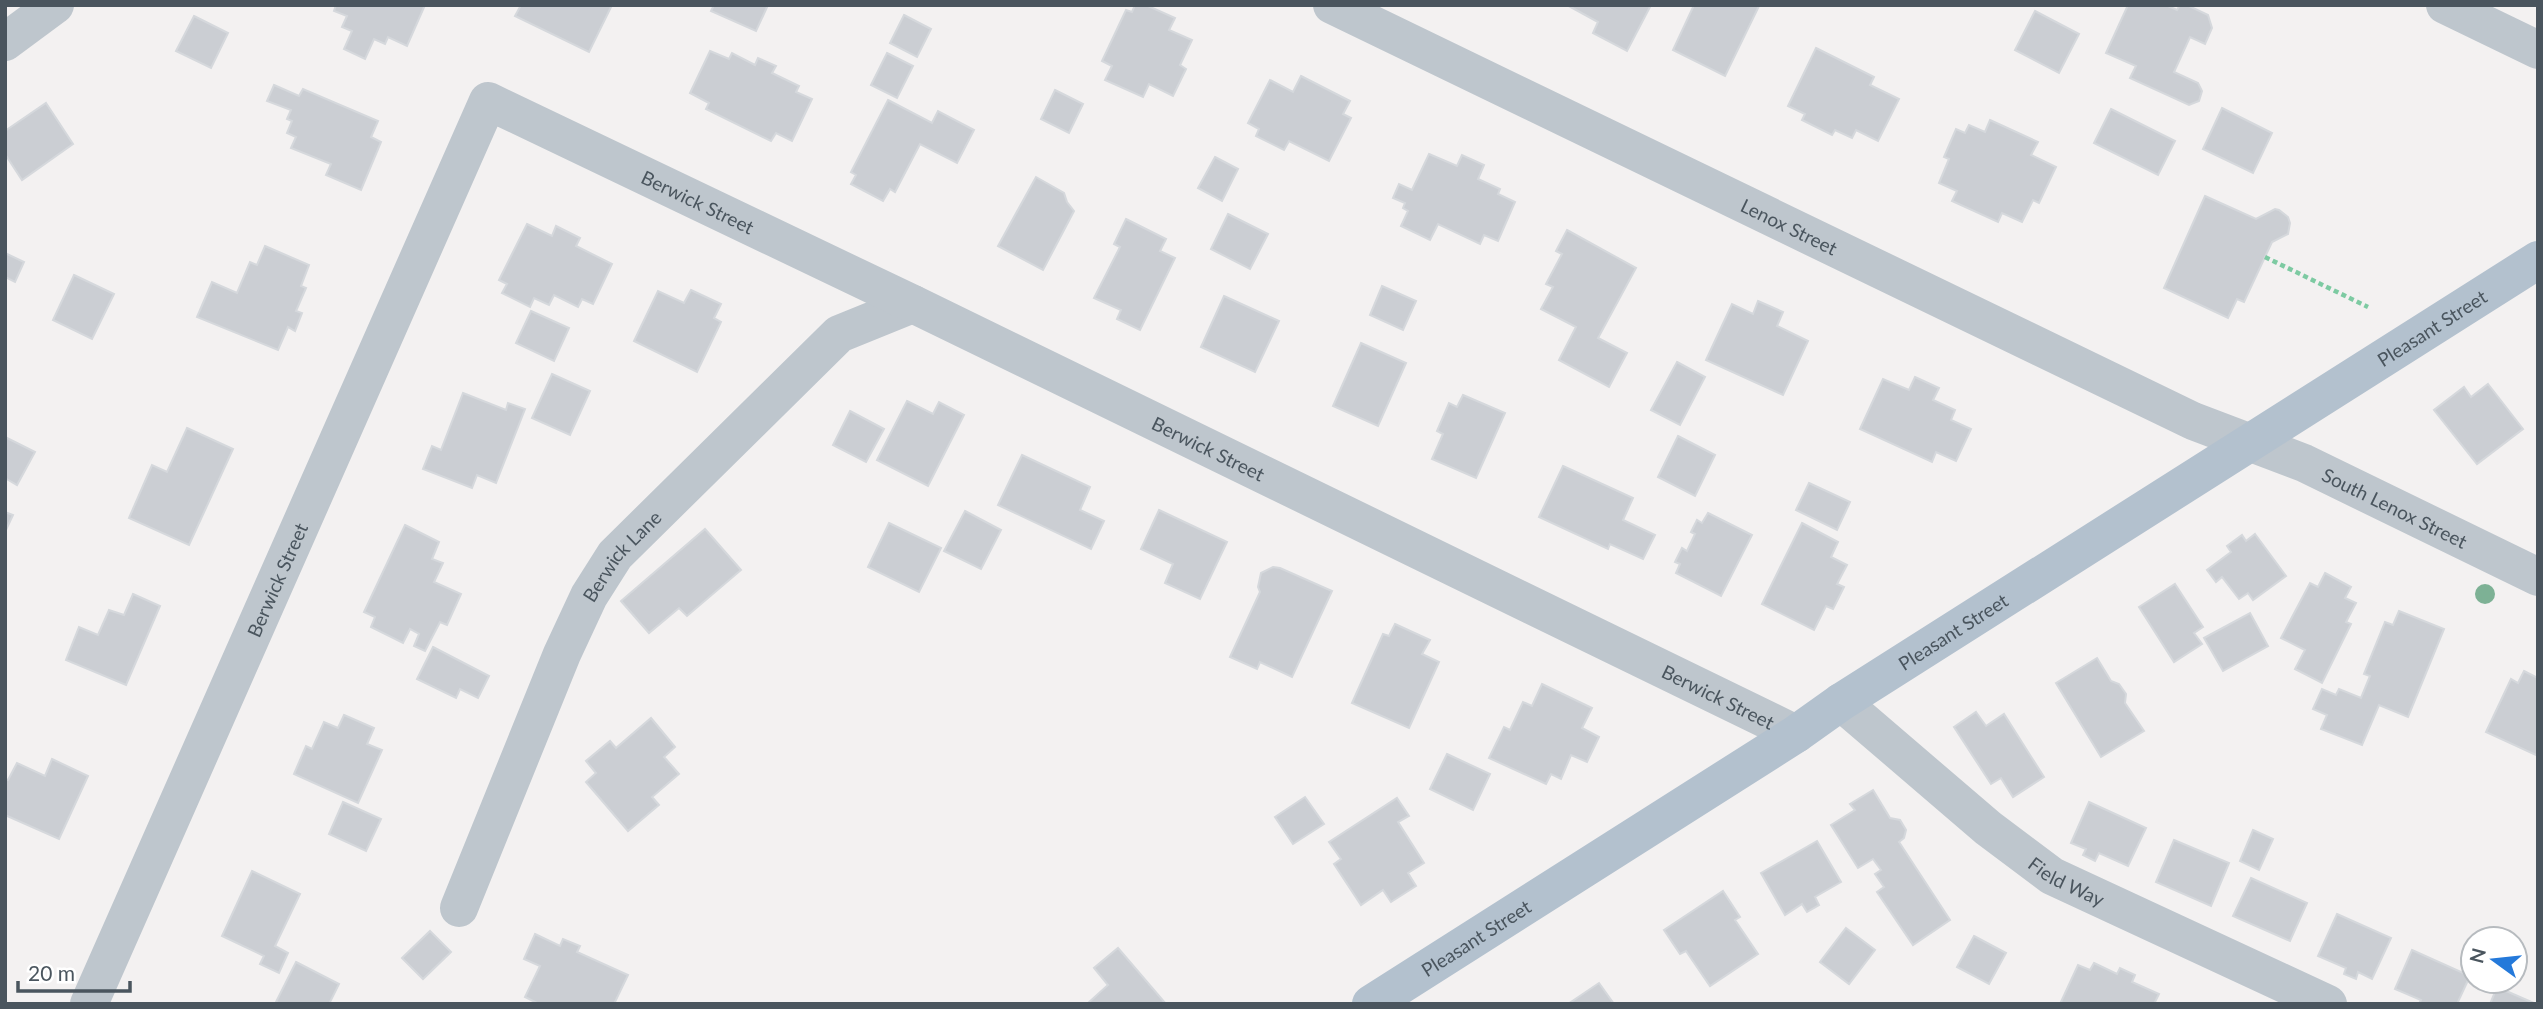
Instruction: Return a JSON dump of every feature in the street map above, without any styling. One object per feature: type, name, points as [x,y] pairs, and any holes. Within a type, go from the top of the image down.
[{"type":"main road","name":"Pleasant Street","points":[[1371,1004],[1796,734],[1841,702],[2249,441],[2538,260]]},
{"type":"street","points":[[5,42],[55,5]]},
{"type":"street","name":"Lenox Street","points":[[1332,5],[2193,421],[2249,441]]},
{"type":"street","points":[[2445,5],[2538,50]]},
{"type":"street","name":"Berwick Street","points":[[89,1004],[488,101],[914,304],[1796,734]]},
{"type":"street","name":"Berwick Lane","points":[[459,908],[562,654],[589,596],[615,555],[839,334],[914,304]]},
{"type":"street","name":"South Lenox Street","points":[[2249,441],[2304,463],[2538,577]]},
{"type":"street","name":"Field Way","points":[[1841,702],[1988,828],[2052,876],[2328,1004]]},
{"type":"path","points":[[2265,257],[2368,307]]},
{"type":"building","points":[[336,5],[425,5],[407,46],[388,37],[385,44],[374,39],[365,59],[344,49],[352,31],[342,27],[347,16],[334,11]]},
{"type":"building","points":[[521,5],[612,5],[589,52],[515,16]]},
{"type":"building","points":[[714,5],[768,5],[756,31],[711,11]]},
{"type":"building","points":[[1135,5],[1146,5],[1175,18],[1169,30],[1192,40],[1180,65],[1186,69],[1173,96],[1149,84],[1143,97],[1105,80],[1112,66],[1102,61],[1126,10],[1132,12]]},
{"type":"building","points":[[1567,5],[1651,5],[1627,51],[1593,33],[1598,22]]},
{"type":"building","points":[[1694,5],[1759,6],[1725,76],[1673,50]]},
{"type":"building","points":[[2128,5],[2166,5],[2177,10],[2180,5],[2187,5],[2208,15],[2212,28],[2205,44],[2190,37],[2174,72],[2198,83],[2202,91],[2199,101],[2189,105],[2130,78],[2136,66],[2106,53]]},
{"type":"building","points":[[2035,11],[2079,34],[2059,73],[2015,50]]},
{"type":"building","points":[[904,15],[931,29],[917,57],[890,43]]},
{"type":"building","points":[[194,16],[228,33],[211,68],[176,51]]},
{"type":"building","points":[[1816,48],[1874,77],[1870,85],[1899,99],[1878,141],[1856,130],[1852,138],[1835,130],[1832,135],[1802,120],[1805,114],[1788,106]]},
{"type":"building","points":[[710,51],[729,59],[732,53],[755,65],[758,58],[776,66],[772,73],[799,86],[796,92],[812,99],[792,141],[776,133],[771,141],[706,109],[709,103],[690,93]]},
{"type":"building","points":[[887,53],[913,66],[897,98],[871,85]]},
{"type":"building","points":[[1301,76],[1350,101],[1343,114],[1351,118],[1329,161],[1289,141],[1284,150],[1256,136],[1259,129],[1248,123],[1270,80],[1293,92]]},
{"type":"building","points":[[274,85],[299,96],[303,89],[378,121],[371,137],[381,142],[361,190],[326,175],[331,164],[291,148],[296,137],[287,133],[292,121],[287,119],[291,110],[267,101]]},
{"type":"building","points":[[1055,90],[1083,104],[1069,133],[1041,119]]},
{"type":"building","points":[[888,100],[932,123],[938,111],[974,130],[957,163],[920,144],[895,192],[890,189],[883,201],[851,184],[856,175],[851,172]]},
{"type":"building","points":[[46,103],[73,144],[22,180],[5,154],[5,131]]},
{"type":"building","points":[[2222,108],[2272,133],[2253,173],[2203,149]]},
{"type":"building","points":[[2111,109],[2175,141],[2158,175],[2094,143]]},
{"type":"building","points":[[1990,120],[2038,142],[2031,155],[2056,167],[2039,203],[2033,200],[2022,222],[2002,213],[1998,222],[1952,201],[1957,191],[1939,183],[1949,159],[1944,157],[1956,129],[1965,133],[1969,125],[1985,132]]},
{"type":"building","points":[[1429,154],[1457,166],[1462,155],[1484,165],[1478,179],[1500,189],[1498,194],[1515,202],[1498,241],[1484,235],[1480,244],[1438,224],[1430,240],[1401,226],[1408,211],[1403,208],[1405,203],[1393,198],[1399,184],[1412,190]]},
{"type":"building","points":[[1215,157],[1238,169],[1222,201],[1198,188]]},
{"type":"building","points":[[1036,177],[1064,193],[1074,211],[1043,270],[998,246]]},
{"type":"building","points":[[2205,196],[2256,219],[2275,209],[2279,210],[2288,217],[2290,223],[2288,234],[2272,242],[2244,302],[2237,299],[2228,318],[2164,288]]},
{"type":"building","points":[[1228,214],[1268,234],[1250,269],[1211,249]]},
{"type":"building","points":[[1126,219],[1166,239],[1160,251],[1175,258],[1140,330],[1117,319],[1121,310],[1094,298],[1120,247],[1114,244]]},
{"type":"building","points":[[527,224],[552,236],[556,226],[580,238],[576,246],[612,264],[593,304],[582,299],[578,307],[554,295],[549,305],[534,298],[530,307],[502,293],[507,284],[499,280]]},
{"type":"building","points":[[1567,230],[1636,268],[1598,338],[1627,353],[1609,387],[1559,360],[1576,327],[1541,309],[1553,287],[1546,284],[1562,254],[1556,251]]},
{"type":"building","points":[[265,246],[309,265],[301,286],[306,288],[296,311],[302,313],[295,331],[288,327],[278,350],[197,317],[212,282],[237,293],[250,262],[257,265]]},
{"type":"building","points":[[5,253],[24,262],[15,282],[5,277]]},
{"type":"building","points":[[74,275],[114,294],[92,339],[53,320]]},
{"type":"building","points":[[1382,286],[1416,301],[1403,330],[1370,315]]},
{"type":"building","points":[[691,290],[721,304],[714,318],[721,322],[697,372],[634,341],[658,291],[684,303]]},
{"type":"building","points":[[1224,296],[1279,321],[1255,372],[1201,347]]},
{"type":"building","points":[[1758,301],[1783,312],[1777,326],[1808,341],[1783,395],[1706,360],[1732,304],[1753,314]]},
{"type":"building","points":[[531,311],[569,328],[554,361],[516,343]]},
{"type":"building","points":[[1361,343],[1406,363],[1378,426],[1333,406]]},
{"type":"building","points":[[1677,362],[1705,377],[1680,425],[1651,410]]},
{"type":"building","points":[[552,374],[590,391],[570,435],[532,418]]},
{"type":"building","points":[[1915,377],[1939,388],[1933,400],[1955,410],[1951,420],[1971,429],[1956,461],[1936,452],[1932,462],[1860,429],[1883,379],[1909,390]]},
{"type":"building","points":[[2488,384],[2523,429],[2477,464],[2434,410],[2464,387],[2471,397]]},
{"type":"building","points":[[463,393],[506,410],[508,403],[525,409],[496,483],[477,475],[472,488],[423,469],[432,446],[441,450]]},
{"type":"building","points":[[1463,395],[1505,413],[1476,478],[1432,459],[1443,434],[1437,431],[1449,403],[1457,407]]},
{"type":"building","points":[[907,401],[933,414],[939,402],[964,415],[928,486],[877,460]]},
{"type":"building","points":[[850,411],[884,429],[866,462],[833,445]]},
{"type":"building","points":[[187,428],[233,449],[189,545],[129,518],[152,465],[167,472]]},
{"type":"building","points":[[1678,436],[1715,455],[1695,496],[1658,477]]},
{"type":"building","points":[[5,437],[35,452],[17,485],[5,478]]},
{"type":"building","points":[[1022,455],[1090,487],[1080,510],[1104,521],[1091,549],[998,505]]},
{"type":"building","points":[[1563,466],[1633,498],[1623,520],[1655,535],[1643,559],[1610,544],[1608,549],[1539,517]]},
{"type":"building","points":[[1809,483],[1850,502],[1837,530],[1796,510]]},
{"type":"building","points":[[1159,510],[1227,542],[1200,599],[1165,583],[1173,564],[1141,549]]},
{"type":"building","points":[[965,511],[1001,530],[981,569],[944,551]]},
{"type":"building","points":[[5,512],[13,515],[5,532]]},
{"type":"building","points":[[1708,513],[1752,535],[1721,596],[1676,573],[1680,564],[1675,562],[1682,548],[1687,551],[1695,534],[1691,532],[1697,520],[1702,523]]},
{"type":"building","points":[[889,523],[941,548],[919,592],[868,567]]},
{"type":"building","points":[[1802,523],[1838,542],[1831,557],[1847,565],[1837,584],[1844,587],[1833,609],[1826,606],[1814,630],[1762,604]]},
{"type":"building","points":[[405,525],[439,542],[432,559],[443,563],[434,582],[461,594],[447,625],[440,622],[425,651],[414,646],[419,634],[410,629],[403,643],[371,627],[375,617],[364,612]]},
{"type":"building","points":[[705,529],[741,570],[687,616],[679,608],[649,633],[621,601]]},
{"type":"building","points":[[2255,534],[2286,576],[2253,600],[2248,593],[2239,599],[2222,577],[2216,582],[2207,570],[2231,552],[2227,546],[2242,535],[2246,541]]},
{"type":"building","points":[[1273,567],[1332,591],[1292,677],[1260,662],[1257,669],[1230,657],[1260,592],[1258,587],[1261,573]]},
{"type":"building","points":[[2325,573],[2351,587],[2345,598],[2356,603],[2346,622],[2351,624],[2322,683],[2295,669],[2305,650],[2281,638],[2310,583],[2318,587]]},
{"type":"building","points":[[2175,584],[2203,627],[2194,633],[2202,644],[2174,662],[2139,607]]},
{"type":"building","points":[[133,594],[160,606],[126,685],[66,660],[79,627],[98,635],[109,610],[124,615]]},
{"type":"building","points":[[2399,611],[2444,629],[2408,717],[2379,705],[2362,745],[2321,729],[2327,715],[2313,709],[2322,689],[2336,695],[2339,689],[2361,698],[2370,676],[2364,674],[2385,622],[2393,625]]},
{"type":"building","points":[[2250,613],[2268,646],[2223,671],[2204,638]]},
{"type":"building","points":[[1395,624],[1430,640],[1422,654],[1439,662],[1409,728],[1352,703],[1383,634],[1389,636]]},
{"type":"building","points":[[433,647],[489,676],[478,698],[460,689],[456,698],[417,679]]},
{"type":"building","points":[[2097,658],[2111,681],[2119,684],[2126,694],[2125,703],[2144,731],[2101,757],[2056,683]]},
{"type":"building","points":[[2524,671],[2538,678],[2538,756],[2486,732],[2511,679],[2518,683]]},
{"type":"building","points":[[1542,684],[1592,708],[1582,728],[1599,737],[1587,762],[1571,755],[1561,779],[1551,774],[1546,784],[1489,758],[1504,727],[1510,730],[1523,702],[1532,706]]},
{"type":"building","points":[[1976,712],[1986,726],[2004,714],[2044,777],[2013,797],[2001,778],[1991,784],[1954,727]]},
{"type":"building","points":[[344,715],[374,728],[367,744],[382,750],[358,803],[294,774],[306,746],[312,749],[324,722],[338,728]]},
{"type":"building","points":[[651,718],[675,747],[664,757],[679,774],[652,797],[659,805],[628,831],[586,782],[596,773],[586,761],[610,741],[616,748]]},
{"type":"building","points":[[1447,754],[1490,774],[1473,810],[1430,789]]},
{"type":"building","points":[[52,759],[88,776],[59,839],[5,815],[5,779],[8,780],[17,763],[45,776]]},
{"type":"building","points":[[1873,790],[1890,818],[1900,820],[1906,830],[1904,838],[1899,842],[1950,920],[1913,945],[1877,892],[1884,887],[1875,874],[1881,870],[1873,859],[1858,868],[1831,825],[1855,810],[1850,804]]},
{"type":"building","points":[[1305,797],[1324,824],[1293,844],[1275,817]]},
{"type":"building","points":[[1397,798],[1409,816],[1398,822],[1424,863],[1408,873],[1416,886],[1391,902],[1383,890],[1361,905],[1334,864],[1341,859],[1329,842]]},
{"type":"building","points":[[343,802],[381,819],[366,851],[329,834]]},
{"type":"building","points":[[2089,802],[2146,828],[2128,866],[2099,853],[2095,861],[2083,855],[2086,849],[2071,843]]},
{"type":"building","points":[[2253,830],[2273,839],[2259,870],[2240,861]]},
{"type":"building","points":[[2174,840],[2229,863],[2211,906],[2156,882]]},
{"type":"building","points":[[1817,841],[1841,882],[1815,897],[1819,905],[1807,912],[1802,904],[1785,915],[1761,873]]},
{"type":"building","points":[[252,871],[300,894],[275,946],[288,953],[279,973],[260,964],[264,956],[222,936]]},
{"type":"building","points":[[2251,878],[2307,903],[2290,941],[2233,916]]},
{"type":"building","points":[[1723,891],[1740,917],[1735,920],[1758,954],[1710,986],[1686,951],[1680,954],[1664,930]]},
{"type":"building","points":[[2337,914],[2391,938],[2372,979],[2358,972],[2356,979],[2344,974],[2346,968],[2318,956]]},
{"type":"building","points":[[1846,928],[1875,950],[1849,984],[1820,962]]},
{"type":"building","points":[[430,931],[451,952],[423,979],[402,958]]},
{"type":"building","points":[[535,934],[560,946],[563,939],[580,946],[577,952],[628,975],[614,1004],[539,1004],[525,997],[540,966],[524,959]]},
{"type":"building","points":[[1974,936],[2006,953],[1989,984],[1957,967]]},
{"type":"building","points":[[1118,948],[1166,1004],[1087,1004],[1108,985],[1094,968]]},
{"type":"building","points":[[2412,950],[2459,971],[2459,995],[2461,995],[2457,1004],[2419,1004],[2421,1000],[2395,989]]},
{"type":"building","points":[[296,962],[339,984],[329,1004],[276,1002]]},
{"type":"building","points":[[2094,963],[2117,974],[2120,968],[2135,975],[2132,982],[2159,994],[2154,1004],[2060,1004],[2078,965],[2090,970]]},
{"type":"building","points":[[1599,983],[1614,1004],[1568,1004]]},
{"type":"building","points":[[2494,995],[2515,995],[2536,1004],[2490,1004]]}]
